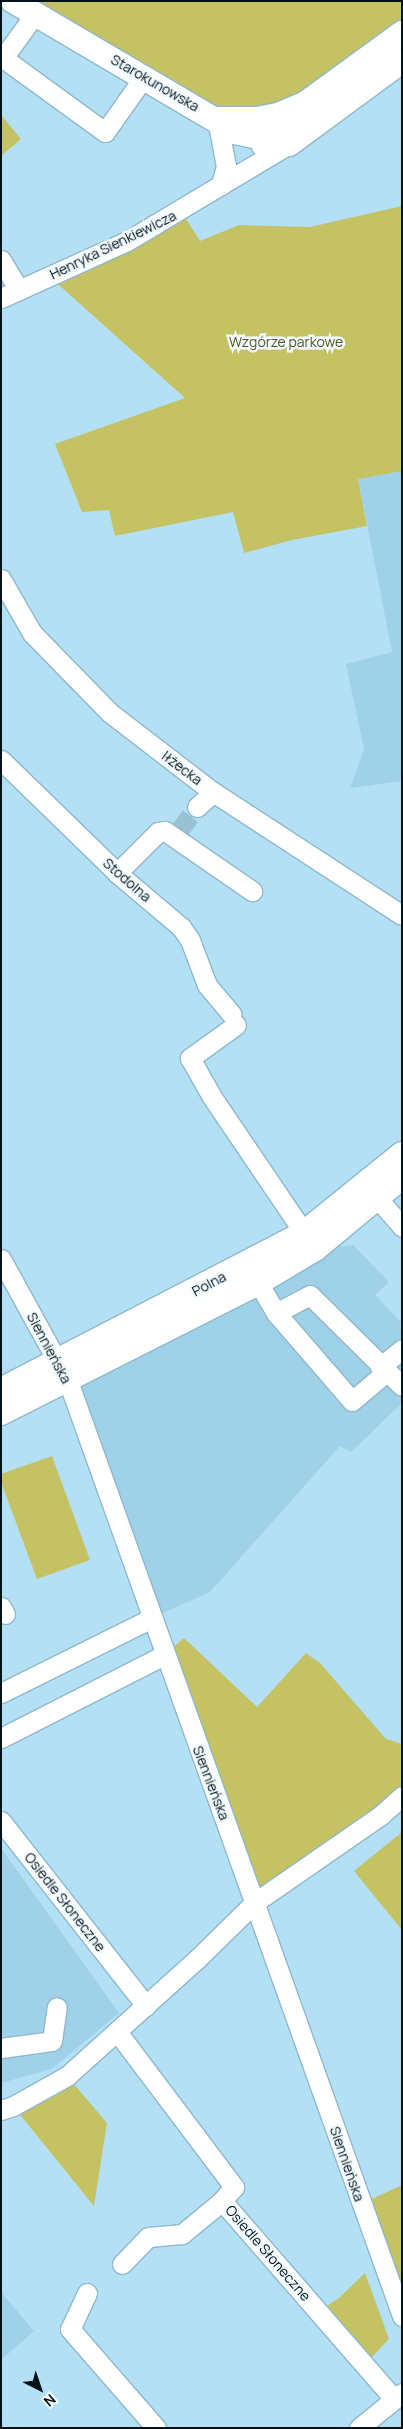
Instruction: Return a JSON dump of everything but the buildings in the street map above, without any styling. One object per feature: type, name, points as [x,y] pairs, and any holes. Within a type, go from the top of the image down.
[{"type":"street","name":"Starokunowska","points":[[13,1],[217,119]]},
{"type":"street","points":[[35,14],[2,59],[105,132],[144,77]]},
{"type":"street","name":"Henryka Sienkiewicza","points":[[278,142],[306,103],[402,33]]},
{"type":"street","name":"Henryka Sienkiewicza","points":[[1,298],[127,241],[221,185],[235,167],[278,142],[402,61]]},
{"type":"street","points":[[217,119],[264,118],[306,103]]},
{"type":"street","points":[[217,119],[235,132],[278,142]]},
{"type":"street","points":[[217,119],[226,166],[221,185]]},
{"type":"street","points":[[1,260],[19,290]]},
{"type":"street","name":"Iłżecka","points":[[3,588],[32,633],[109,712],[213,792],[402,915]]},
{"type":"street","name":"Stodolna","points":[[1,760],[117,873],[181,928],[190,940],[207,985],[234,1019],[190,1058],[212,1097],[309,1241]]},
{"type":"street","points":[[197,807],[213,792]]},
{"type":"street","points":[[117,873],[158,832],[170,832],[178,834],[252,892]]},
{"type":"street","name":"Polna","points":[[1,1413],[258,1284],[309,1241],[402,1154]]},
{"type":"street","name":"Polna","points":[[1,1390],[246,1263],[309,1241],[378,1199],[402,1177]]},
{"type":"street","points":[[378,1199],[402,1227]]},
{"type":"street","name":"Siennieńska","points":[[1,1259],[68,1381],[164,1655],[402,2316]]},
{"type":"street","points":[[246,1263],[276,1313],[352,1401],[402,1349]]},
{"type":"street","points":[[276,1313],[310,1295],[383,1370],[402,1386]]},
{"type":"street","points":[[1,1693],[152,1618]]},
{"type":"street","points":[[1,1738],[164,1655]]},
{"type":"street","points":[[2,2105],[67,2076],[118,2033],[254,1903],[375,1820],[402,1796]]},
{"type":"street","name":"Osiedle Słoneczne","points":[[1,1821],[146,2006]]},
{"type":"street","points":[[1,2048],[52,2041],[57,2007]]},
{"type":"street","points":[[118,2033],[234,2187],[222,2201]]},
{"type":"street","name":"Osiedle Słoneczne","points":[[122,2264],[148,2237],[182,2234],[222,2201],[398,2396],[359,2428]]},
{"type":"street","points":[[87,2292],[70,2329],[156,2428]]},
{"type":"shaded area","points":[[402,471],[402,781],[350,788],[364,749],[346,664],[392,652],[358,478]]},
{"type":"shaded area","points":[[353,1245],[389,1282],[375,1295],[402,1323],[402,1403],[351,1452],[340,1446],[210,1592],[152,1618],[68,1381],[315,1249]]},
{"type":"shaded area","points":[[1,1848],[119,2013],[52,2069],[1,2083]]},
{"type":"shaded area","points":[[1,2292],[34,2331],[1,2360]]},
{"type":"green space","points":[[13,1],[402,1],[402,33],[306,103],[234,118]]},
{"type":"green space","points":[[1,115],[21,139],[1,156]]},
{"type":"green space","name":"Wzgórze parkowe","points":[[402,206],[402,471],[358,479],[367,526],[292,540],[244,553],[233,512],[115,536],[109,510],[82,512],[55,444],[185,398],[50,277],[181,211],[200,241],[239,225],[310,227]]},
{"type":"green space","points":[[52,1456],[90,1560],[37,1579],[1,1482],[1,1474]]},
{"type":"green space","points":[[184,1638],[257,1707],[306,1653],[320,1663],[386,1739],[402,1744],[402,1796],[254,1903],[164,1655]]},
{"type":"green space","points":[[402,1832],[402,1930],[354,1871]]},
{"type":"green space","points":[[67,2076],[107,2123],[94,2206],[13,2106]]},
{"type":"green space","points":[[402,2185],[402,2316],[361,2204]]},
{"type":"green space","points":[[365,2273],[389,2339],[364,2365],[318,2312],[339,2298]]},
{"type":"tunnel","points":[[179,831],[197,807]]}]
